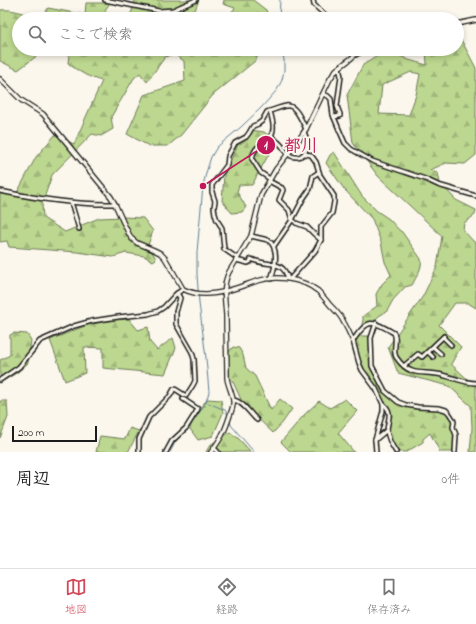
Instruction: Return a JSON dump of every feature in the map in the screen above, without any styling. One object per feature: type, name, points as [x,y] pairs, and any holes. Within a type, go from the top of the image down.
[{"type":"street","points":[[106,0],[159,11],[173,10],[196,0]]},
{"type":"street","points":[[313,0],[314,5],[322,12]]},
{"type":"street","points":[[464,22],[471,21],[476,22]]},
{"type":"street","points":[[211,452],[226,430],[233,400],[227,378],[224,292],[226,278],[251,236],[260,195],[276,169],[305,131],[333,74],[354,56]]},
{"type":"street","points":[[334,117],[340,116],[337,106],[341,76],[339,68]]},
{"type":"street","points":[[0,79],[21,100],[43,114],[111,197],[131,238],[137,243],[160,253],[165,258],[183,289],[195,294],[224,292],[260,280],[289,279],[309,286],[320,293],[342,318],[353,341],[362,370],[376,389],[383,404],[386,406],[389,415],[387,430],[391,444],[396,452]]},
{"type":"street","points":[[323,94],[331,98],[334,117],[345,143],[351,149],[372,161],[438,185],[476,196]]},
{"type":"street","points":[[289,279],[279,265],[258,262],[251,259],[248,263],[237,259],[224,249],[222,228],[215,214],[215,201],[212,192],[212,185],[227,165],[228,156],[235,143],[246,137],[253,126],[262,121],[267,112],[270,111],[287,106],[291,106],[296,110],[305,131],[308,144],[305,154]]},
{"type":"street","points":[[270,111],[273,124],[272,131],[270,136],[256,147],[252,159],[261,173],[282,188],[283,190],[279,200],[289,210],[292,220],[296,223],[305,225],[321,240]]},
{"type":"street","points":[[270,136],[279,142],[288,154],[294,157],[305,154],[314,157],[318,165],[318,172],[335,199],[332,213],[321,227],[321,240],[312,255],[289,279]]},
{"type":"street","points":[[274,246],[292,220],[302,199],[310,188],[313,176],[318,172]]},
{"type":"street","points":[[0,191],[71,202],[115,204]]},
{"type":"street","points":[[71,202],[79,229]]},
{"type":"street","points":[[251,236],[268,240],[274,246],[276,264],[271,279]]},
{"type":"street","points":[[0,380],[18,367],[40,341],[92,320],[148,314],[158,311],[183,289]]},
{"type":"street","points":[[139,452],[139,439],[149,417],[175,389],[186,396],[194,385],[195,381],[194,359],[192,352],[176,324],[176,312],[180,298],[177,293]]},
{"type":"street","points":[[353,341],[359,331],[371,323],[376,323],[394,333],[396,339],[394,349],[396,356],[404,366],[414,372],[436,373],[462,381],[476,383]]},
{"type":"street","points":[[376,323],[371,338],[372,366],[385,391],[398,402],[406,405],[439,408],[448,413],[454,422],[453,427],[456,435],[455,451]]},
{"type":"street","points":[[404,366],[418,354],[422,357],[444,336],[451,345]]},
{"type":"street","points":[[433,347],[441,354]]},
{"type":"street","points":[[428,352],[433,357]]},
{"type":"street","points":[[166,452],[172,441],[186,428],[198,409],[183,400]]},
{"type":"street","points":[[233,400],[241,403],[257,420]]},
{"type":"street","points":[[376,452],[375,440],[383,411],[383,404]]},
{"type":"street","points":[[375,440],[387,430]]},
{"type":"street","points":[[214,448],[218,452]]},
{"type":"green space","points":[[135,0],[199,0],[194,12],[132,11]]},
{"type":"green space","points":[[224,0],[253,0],[267,12],[231,12],[235,8],[223,4]]},
{"type":"green space","points":[[86,3],[110,3],[105,10],[107,12],[85,12]]},
{"type":"green space","points":[[48,8],[69,12],[46,12]]},
{"type":"green space","points":[[0,10],[16,11],[19,12],[12,12],[12,56],[37,56],[18,70],[0,61]]},
{"type":"green space","points":[[464,45],[476,68],[476,155],[465,164],[446,163],[430,170],[438,173],[440,183],[456,200],[476,210],[475,215],[464,223],[463,230],[474,242],[476,242],[476,308],[468,303],[455,303],[439,325],[461,347],[451,364],[476,387],[476,452],[470,452],[472,428],[471,406],[449,386],[398,373],[388,347],[423,296],[437,267],[442,236],[378,176],[353,143],[347,95],[363,65],[377,56],[400,56],[427,65],[426,56],[464,56]],"holes":[[[411,72],[420,74],[416,95],[409,115],[379,114],[382,85]]]},
{"type":"green space","points":[[69,56],[168,56],[165,57],[147,82],[140,73],[134,78],[111,117],[113,129],[101,136],[92,134],[52,175],[42,204],[43,218],[65,232],[99,218],[143,218],[153,231],[148,245],[156,259],[153,261],[144,256],[126,253],[113,257],[77,252],[9,247],[7,241],[0,242],[0,194],[17,193],[36,157],[55,135],[74,144],[102,81],[84,74],[68,63]]},
{"type":"green space","points":[[177,56],[258,56],[255,61],[213,95],[181,135],[168,146],[149,146],[127,134],[144,95],[185,81],[184,61]]},
{"type":"green space","points":[[251,130],[264,132],[276,141],[252,185],[239,185],[237,192],[246,207],[242,212],[232,213],[222,201],[224,175],[239,142]]},
{"type":"green space","points":[[334,152],[362,196],[402,232],[421,259],[420,269],[412,285],[405,287],[393,300],[387,311],[361,329],[363,316],[377,306],[376,294],[382,284],[391,275],[385,262],[381,242],[372,219],[344,189],[326,163],[330,155]]},
{"type":"green space","points":[[129,319],[138,330],[148,327],[150,342],[157,350],[173,338],[176,348],[165,374],[103,368],[103,348],[84,347],[85,373],[65,381],[50,340],[87,325]]},
{"type":"green space","points":[[14,333],[27,334],[31,340],[28,363],[18,372],[0,383],[0,360],[10,355],[10,335]]},
{"type":"green space","points":[[358,336],[370,336],[371,368],[385,392],[403,405],[440,409],[448,414],[453,421],[455,435],[454,452],[440,452],[430,433],[423,439],[423,442],[406,452],[399,452],[391,443],[388,432],[390,416],[362,369],[355,342]]},
{"type":"green space","points":[[233,347],[239,348],[243,355],[246,368],[255,376],[271,410],[280,399],[292,409],[273,433],[243,404],[228,374],[227,354]]},
{"type":"green space","points":[[208,399],[221,400],[223,413],[213,436],[198,440],[190,429],[192,420],[196,412]]},
{"type":"green space","points":[[345,399],[357,411],[338,433],[354,452],[291,452],[281,442],[304,415],[319,401],[330,408]]},
{"type":"green space","points":[[0,401],[7,401],[8,417],[0,438]]},
{"type":"green space","points":[[130,428],[139,431],[128,452],[96,452],[100,436],[125,439]]},
{"type":"green space","points":[[230,432],[251,452],[206,452],[210,445]]},
{"type":"waterway","points":[[279,12],[280,0]]},
{"type":"waterway","points":[[170,452],[176,441],[189,428],[201,410],[206,402],[209,392],[197,274],[197,252],[203,186],[206,173],[211,157],[217,147],[241,127],[277,90],[282,80],[284,70],[283,56]]},
{"type":"waterway","points":[[206,402],[225,410],[228,415]]},
{"type":"waterway","points":[[230,420],[231,425],[254,452]]},
{"type":"place","name":"都川","points":[[203,186]]}]
